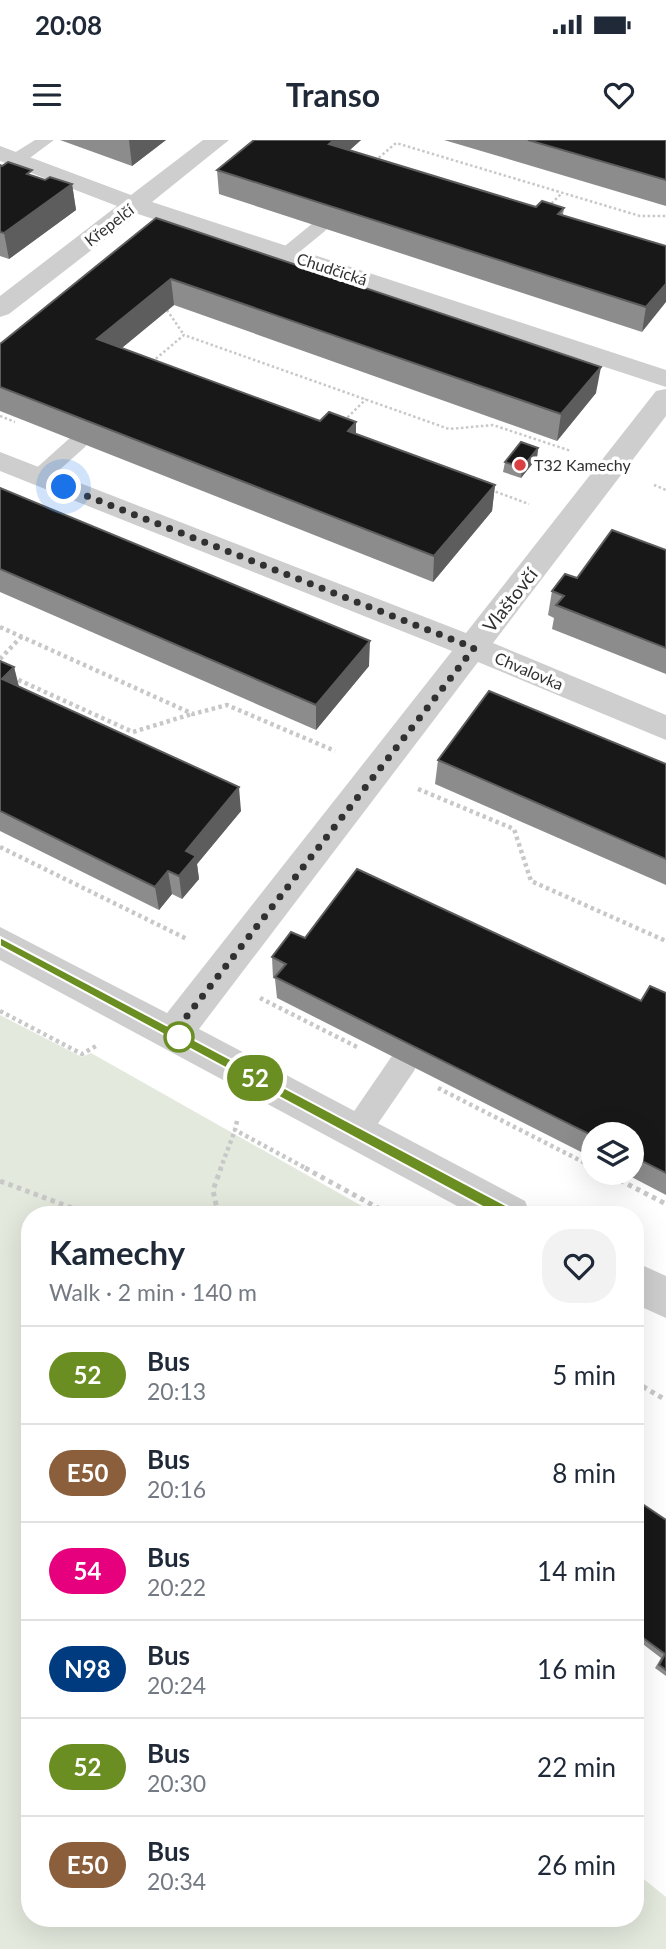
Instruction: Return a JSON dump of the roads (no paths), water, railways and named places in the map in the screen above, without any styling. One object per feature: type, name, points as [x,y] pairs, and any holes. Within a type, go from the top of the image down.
[{"type":"street","name":"Křepelčí","points":[[0,309],[217,140]]},
{"type":"street","name":"Chudčická","points":[[9,156],[136,205],[666,379]]},
{"type":"street","name":"Vlaštovčí","points":[[173,1034],[666,397]]},
{"type":"street","name":"Chvalovka","points":[[0,461],[474,648],[666,728]]},
{"type":"street","points":[[0,942],[495,1206]]},
{"type":"street","points":[[644,1287],[666,1298]]},
{"type":"lane","points":[[9,156],[46,140]]},
{"type":"lane","points":[[286,254],[319,227]]},
{"type":"lane","points":[[39,477],[78,442]]},
{"type":"lane","points":[[356,1132],[402,1065]]},
{"type":"place","name":"T32 Kamechy","points":[[520,465]]}]
